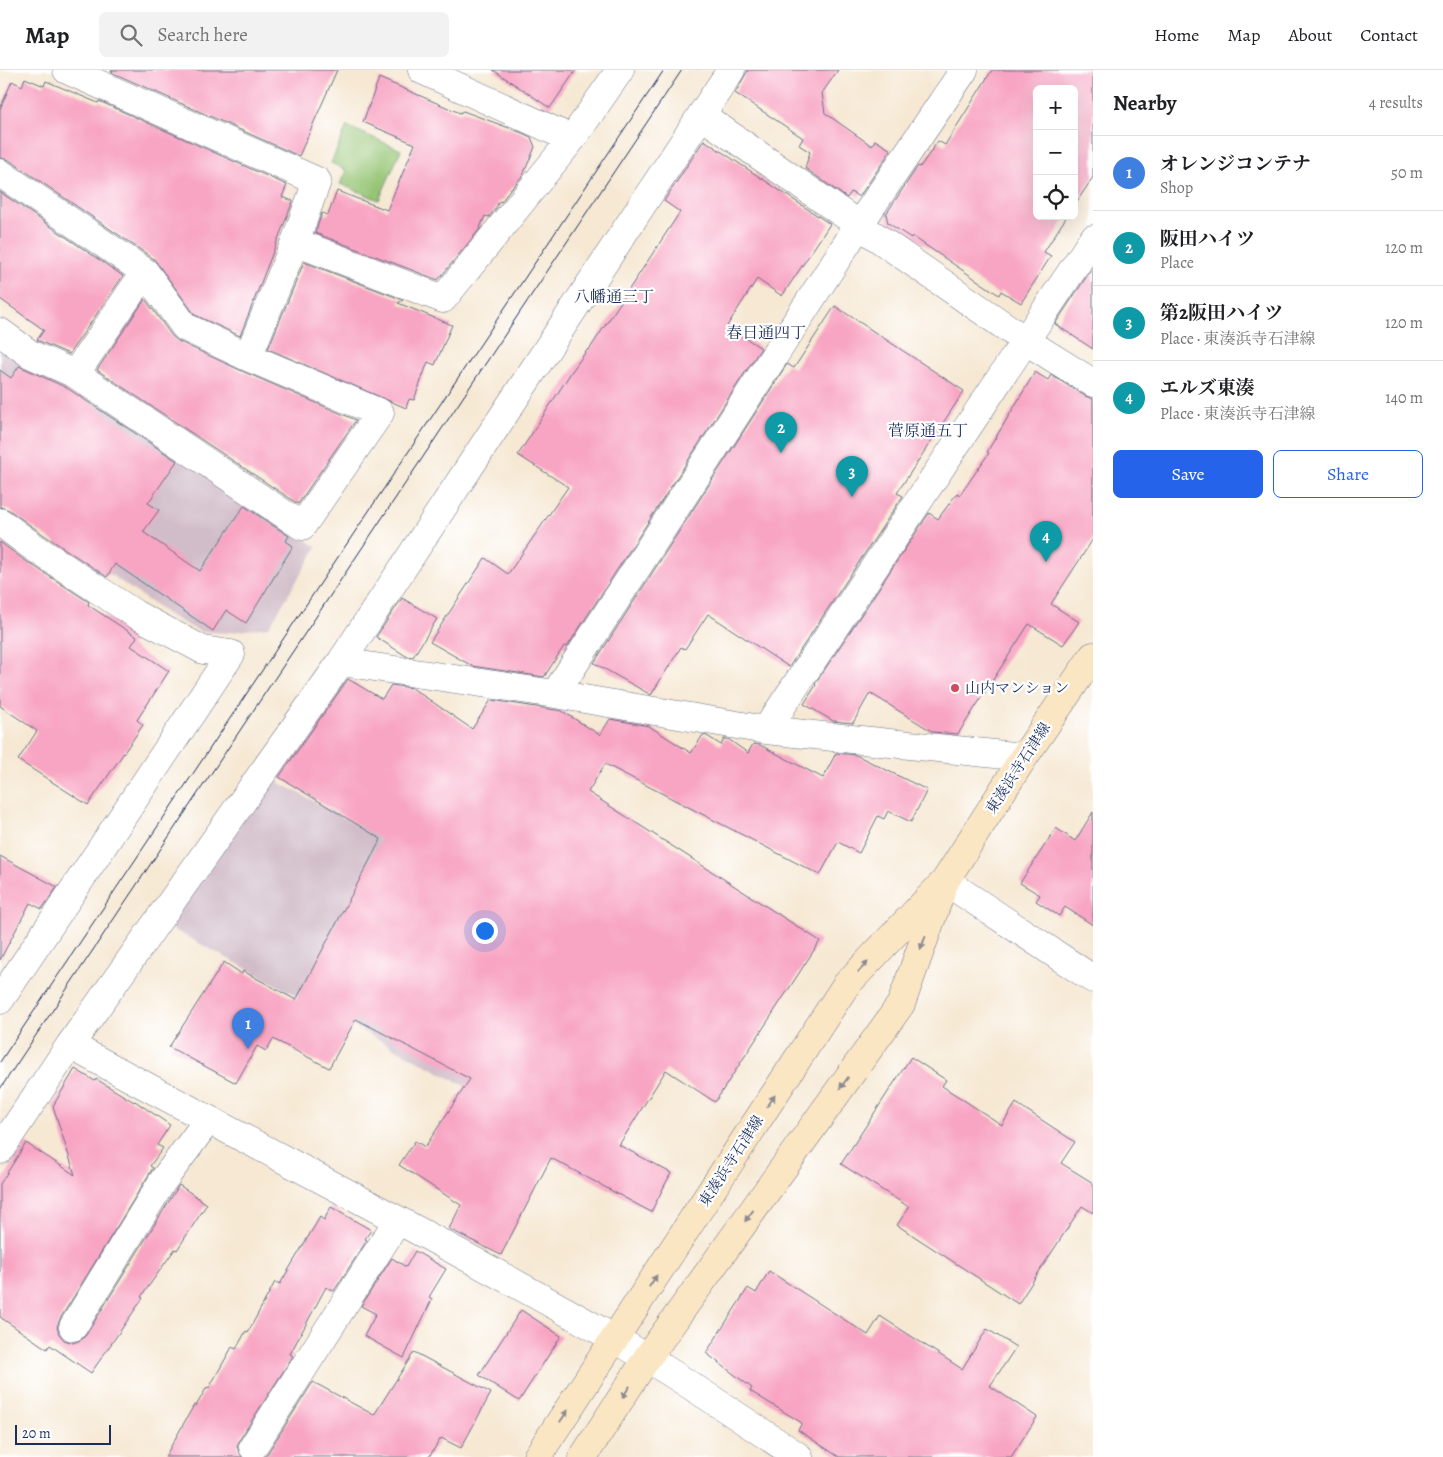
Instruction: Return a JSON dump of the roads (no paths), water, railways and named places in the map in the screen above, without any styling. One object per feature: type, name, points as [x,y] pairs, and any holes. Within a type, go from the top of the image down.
[{"type":"street","points":[[67,70],[317,181],[295,242],[248,357]]},
{"type":"street","points":[[295,242],[443,300],[572,139],[620,70]]},
{"type":"street","points":[[0,1150],[70,1045],[341,662],[731,70]]},
{"type":"street","points":[[555,694],[858,225],[964,70]]},
{"type":"street","points":[[436,72],[572,139]]},
{"type":"street","points":[[701,115],[1026,341],[1093,383]]},
{"type":"street","points":[[0,173],[145,272],[185,327],[248,357],[380,413],[302,526],[75,374],[30,354],[0,332]]},
{"type":"street","points":[[766,730],[1093,239]]},
{"type":"street","points":[[75,374],[145,272]]},
{"type":"street","points":[[0,522],[32,546],[135,614],[202,650],[231,654],[0,1000]]},
{"type":"street","name":"東湊浜寺石津線","points":[[537,1457],[846,985],[945,881],[1024,757],[1093,656]]},
{"type":"street","points":[[341,662],[555,694],[766,730],[1024,757]]},
{"type":"street","points":[[945,881],[1093,979]]},
{"type":"street","name":"東湊浜寺石津線","points":[[582,1457],[647,1358],[901,1004],[945,881]]},
{"type":"street","points":[[70,1045],[616,1339],[799,1457]]},
{"type":"street","points":[[73,1327],[162,1182],[208,1120]]},
{"type":"street","points":[[253,1448],[398,1220]]},
{"type":"tram line","points":[[0,1062],[664,70]]},
{"type":"tram line","points":[[0,1089],[682,70]]},
{"type":"place","name":"阪田ハイツ","points":[[781,453]]},
{"type":"place","name":"第2阪田ハイツ","points":[[852,497]]},
{"type":"place","name":"エルズ東湊","points":[[1046,562]]},
{"type":"place","name":"山内マンション","points":[[955,688]]},
{"type":"place","name":"オレンジコンテナ","points":[[248,1049]]},
{"type":"district","name":"八幡通三丁","points":[[614,297]]},
{"type":"district","name":"春日通四丁","points":[[766,333]]},
{"type":"district","name":"菅原通五丁","points":[[928,431]]}]
